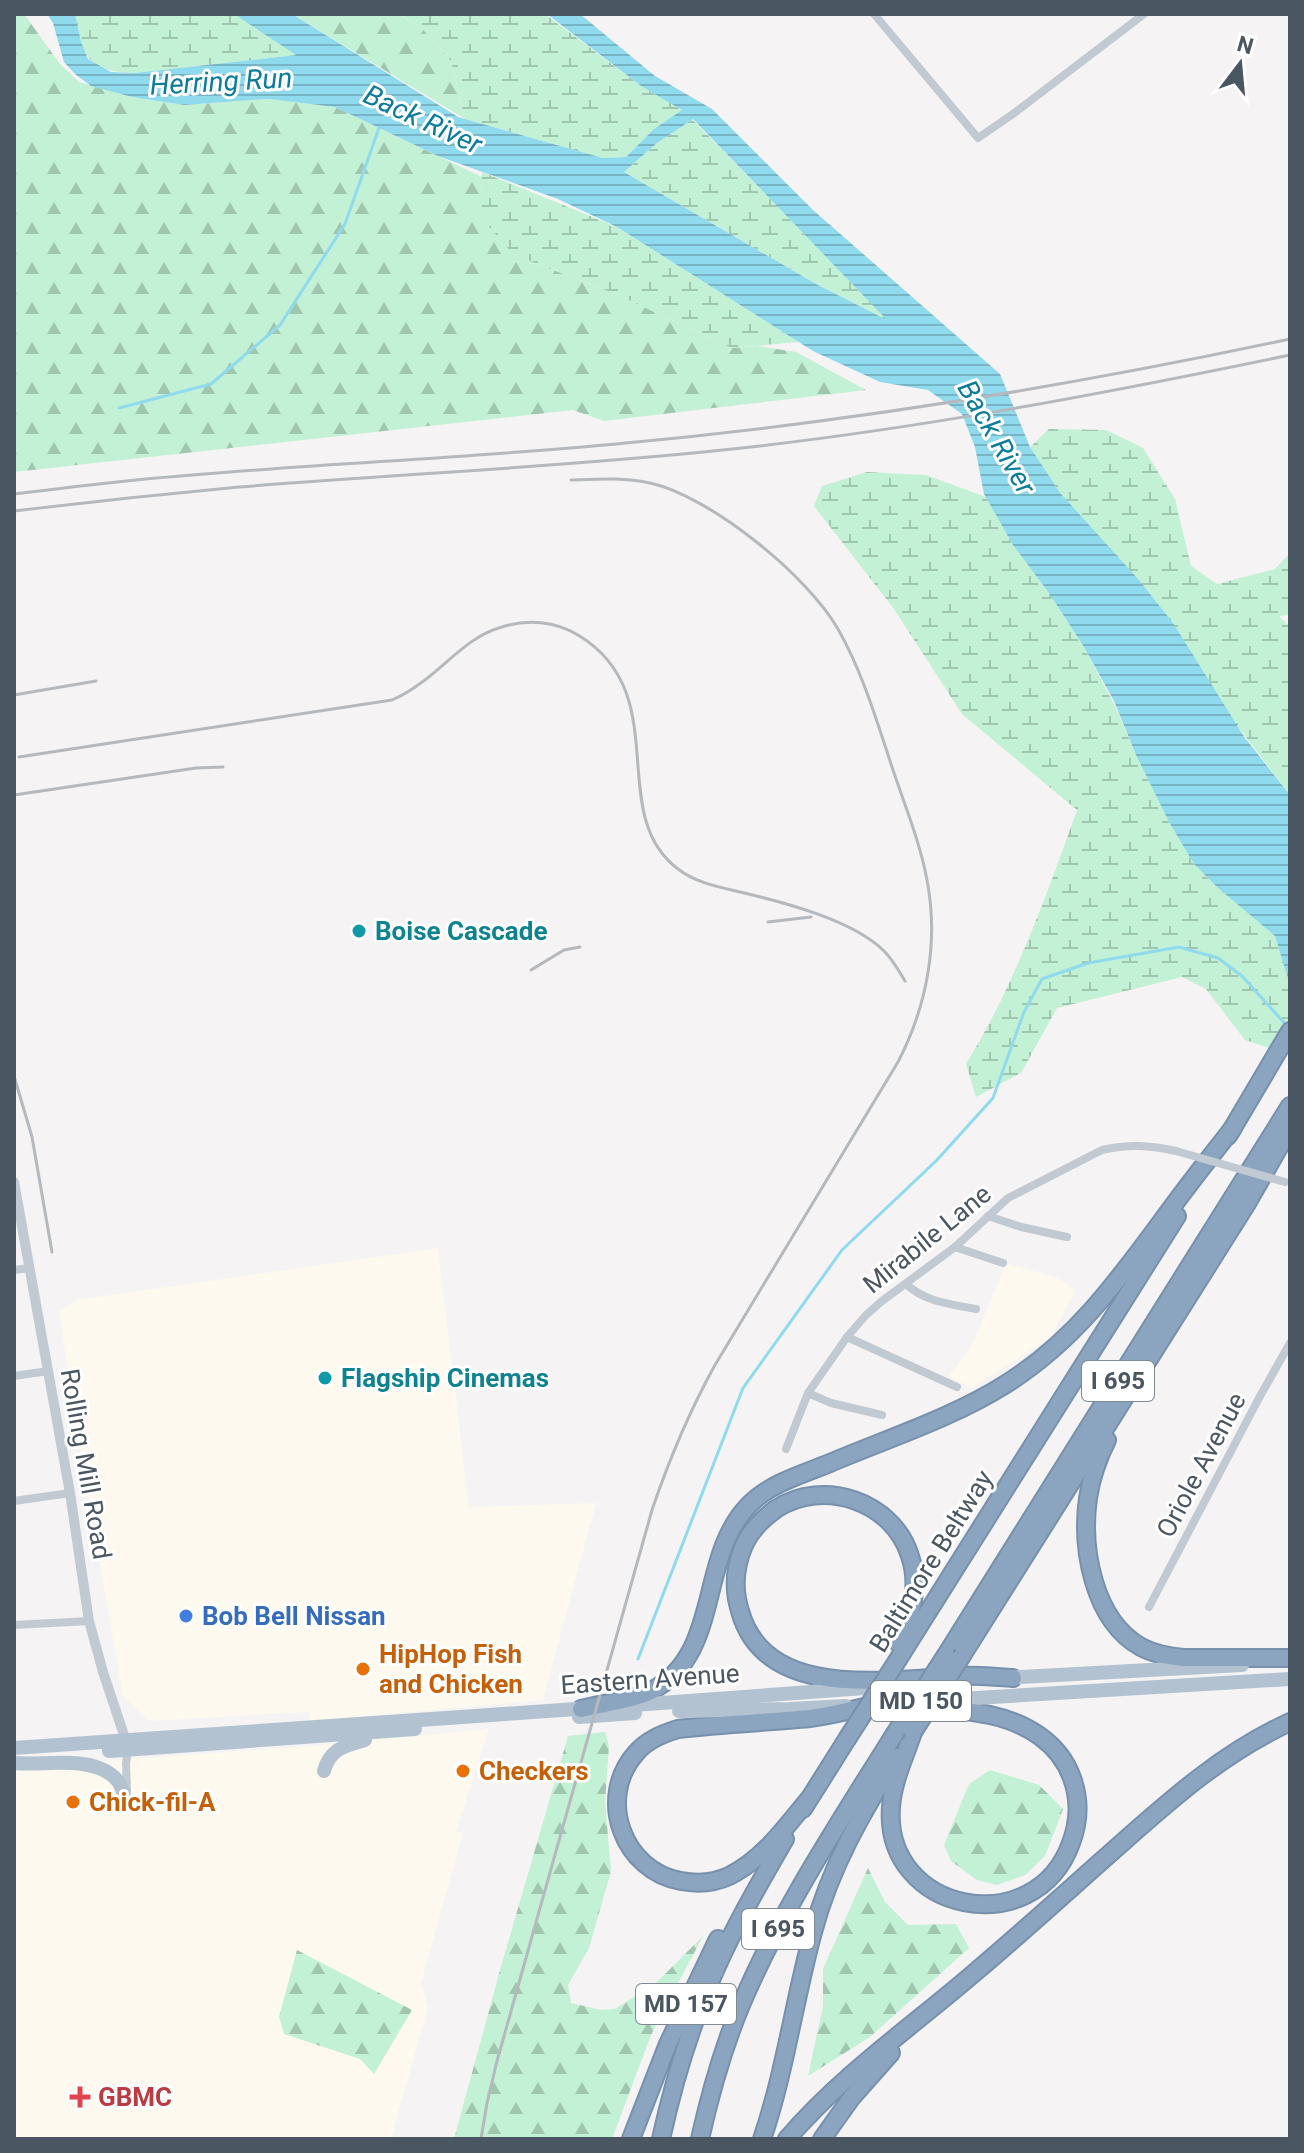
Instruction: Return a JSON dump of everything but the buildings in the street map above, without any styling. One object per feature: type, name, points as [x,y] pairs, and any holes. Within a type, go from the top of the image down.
[{"type":"highway","name":"Baltimore Beltway","points":[[661,2139],[680,2067],[706,1992],[761,1879],[894,1658],[1233,1128],[1290,1031]]},
{"type":"highway","name":"I 695","points":[[700,2139],[725,2049],[741,2007],[761,1961],[809,1872],[1290,1106]]},
{"type":"highway","points":[[581,1709],[649,1692],[680,1669],[697,1639],[728,1533],[740,1514],[755,1499],[791,1478],[984,1396],[1027,1370],[1064,1340],[1106,1296],[1233,1128]]},
{"type":"highway","points":[[762,2139],[813,1931],[856,1824],[1246,1205],[1290,1128]]},
{"type":"highway","points":[[1166,1332],[1115,1424],[1093,1475],[1086,1526],[1087,1549],[1097,1590],[1127,1637],[1150,1651],[1183,1658],[1290,1659]]},
{"type":"highway","points":[[894,1658],[914,1599],[914,1584],[910,1554],[901,1537],[879,1512],[863,1503],[833,1495],[818,1495],[784,1504],[757,1525],[738,1563],[736,1594],[746,1627],[778,1661],[804,1673],[842,1681],[962,1676],[1013,1678]]},
{"type":"highway","points":[[808,1800],[753,1860],[728,1877],[703,1883],[676,1880],[649,1868],[624,1838],[617,1812],[619,1787],[636,1753],[662,1734],[678,1729],[816,1717],[890,1703],[965,1711],[1009,1720],[1038,1734],[1065,1764],[1076,1791],[1077,1822],[1068,1853],[1040,1887],[1011,1902],[979,1905],[963,1903],[934,1891],[911,1872],[895,1843],[890,1809],[896,1779],[913,1732]]},
{"type":"highway","points":[[787,2139],[849,2077],[973,1974],[1194,1781],[1249,1742],[1290,1722]]},
{"type":"highway","name":"MD 157","points":[[631,2139],[663,2057],[717,1941],[761,1879]]},
{"type":"highway","points":[[822,2139],[852,2097],[888,2056],[973,1974]]},
{"type":"main road","name":"Eastern Avenue","points":[[14,1760],[127,1746],[581,1709],[1013,1678],[1177,1670],[1290,1659]]},
{"type":"main road","name":"Eastern Avenue","points":[[14,1748],[127,1746],[684,1710],[790,1709],[1290,1679]]},
{"type":"main road","points":[[324,1771],[327,1759],[342,1747],[393,1731]]},
{"type":"main road","points":[[14,1760],[88,1764],[104,1770],[117,1781],[127,1804]]},
{"type":"street","points":[[874,14],[978,138],[1144,14]]},
{"type":"street","name":"Mirabile Lane","points":[[786,1449],[808,1393],[847,1337],[877,1305],[955,1247],[1008,1198],[1091,1155],[1117,1147],[1146,1145],[1287,1182]]},
{"type":"street","name":"Rolling Mill Road","points":[[14,1182],[70,1493],[89,1621],[127,1746]]},
{"type":"street","points":[[988,1216],[1067,1237]]},
{"type":"street","points":[[955,1247],[1003,1263]]},
{"type":"street","points":[[14,1270],[29,1268]]},
{"type":"street","points":[[906,1284],[918,1295],[976,1309]]},
{"type":"street","points":[[847,1337],[957,1387]]},
{"type":"street","name":"Oriole Avenue","points":[[1149,1607],[1290,1343]]},
{"type":"street","points":[[14,1376],[48,1371]]},
{"type":"street","points":[[808,1393],[831,1403],[882,1415]]},
{"type":"street","points":[[14,1501],[70,1493]]},
{"type":"street","points":[[14,1625],[89,1621]]},
{"type":"street","points":[[127,1746],[127,1804]]},
{"type":"shaded area","points":[[438,1248],[469,1507],[596,1503],[543,1700],[310,1721],[309,1712],[150,1721],[123,1696],[59,1311],[76,1300]]},
{"type":"shaded area","points":[[1006,1263],[1055,1277],[1076,1290],[1049,1339],[971,1388],[949,1376],[972,1345]]},
{"type":"shaded area","points":[[489,1729],[456,1832],[463,1833],[421,1983],[428,2007],[391,2139],[14,2139],[14,1767],[299,1747]]},
{"type":"green space","points":[[14,14],[24,14],[60,64],[79,82],[132,97],[184,105],[268,99],[335,107],[482,177],[481,199],[514,255],[616,294],[732,348],[757,346],[796,352],[866,390],[604,421],[573,410],[14,472]]},
{"type":"green space","points":[[69,14],[236,14],[298,55],[134,73],[118,72],[106,69],[89,58]]},
{"type":"green space","points":[[292,14],[398,14],[421,27],[451,61],[465,119]]},
{"type":"green space","points":[[399,14],[545,14],[641,86],[683,110],[654,129],[626,157],[603,158],[465,119],[451,61],[421,27]]},
{"type":"green space","points":[[692,119],[890,322],[816,284],[624,172],[657,143]]},
{"type":"green space","points":[[482,172],[617,227],[799,342],[732,348],[616,294],[514,255],[483,220]]},
{"type":"green space","points":[[1049,429],[1106,430],[1143,448],[1175,499],[1191,566],[1217,584],[1275,569],[1290,553],[1290,615],[1279,616],[1290,627],[1290,795],[1061,494],[1030,447]]},
{"type":"green space","points":[[867,472],[926,475],[986,497],[1013,545],[1084,647],[1169,822],[1194,864],[1218,888],[1290,946],[1290,1055],[1245,1040],[1206,989],[1182,977],[1057,1008],[1021,1073],[976,1097],[966,1064],[1014,972],[1077,810],[962,714],[894,609],[814,506],[822,486]]},
{"type":"green space","points":[[605,1732],[609,1746],[605,1802],[611,1871],[589,1948],[568,1985],[571,2003],[601,2010],[615,2009],[658,1981],[703,1936],[651,2035],[612,2139],[454,2139],[568,1736]]},
{"type":"green space","points":[[990,1770],[1039,1785],[1063,1809],[1045,1856],[1025,1875],[997,1885],[977,1880],[951,1861],[944,1845],[969,1784]]},
{"type":"green space","points":[[868,1868],[885,1902],[908,1925],[956,1924],[969,1948],[870,2037],[808,2076],[823,2006],[823,1969]]},
{"type":"green space","points":[[297,1950],[412,2010],[374,2074],[360,2059],[284,2034],[279,2017]]},
{"type":"water","points":[[47,14],[75,14],[88,59],[111,72],[134,73],[296,55],[234,14],[292,14],[458,117],[603,158],[626,157],[654,129],[682,110],[641,86],[547,14],[580,14],[655,76],[712,109],[813,210],[1000,374],[1030,447],[1061,494],[1139,580],[1173,623],[1245,738],[1290,795],[1290,985],[1275,936],[1194,864],[1169,822],[1114,701],[1084,647],[1013,545],[984,494],[975,447],[962,414],[928,390],[880,382],[813,351],[617,227],[558,199],[438,156],[335,107],[268,99],[184,105],[132,97],[91,86],[64,62],[53,23]],"holes":[[[693,119],[887,320],[816,284],[624,172],[657,143]]]},
{"type":"waterway","name":"Back River","points":[[119,408],[211,384],[280,325],[345,224],[379,128]]},
{"type":"waterway","points":[[638,1659],[743,1388],[842,1250],[937,1160],[993,1098],[1024,1012],[1042,979],[1088,963],[1179,947],[1218,958],[1242,976],[1288,1027]]},
{"type":"railway","points":[[14,494],[197,474],[565,449],[794,424],[1043,387],[1290,339]]},
{"type":"railway","points":[[14,511],[239,487],[602,461],[794,442],[1007,410],[1290,355]]},
{"type":"railway","points":[[481,2139],[497,2061],[665,1473],[715,1365],[898,1062],[923,996],[931,950],[930,903],[916,838],[862,680],[847,646],[824,608],[755,541],[700,504],[674,491],[640,481],[571,480]]},
{"type":"railway","points":[[19,757],[392,700],[415,687],[468,644],[490,631],[521,623],[550,624],[578,635],[607,660],[625,689],[633,720],[645,817],[656,845],[678,869],[708,884],[836,921],[871,940],[884,951],[905,981]]},
{"type":"railway","points":[[14,695],[96,681]]},
{"type":"railway","points":[[14,795],[196,768],[223,767]]},
{"type":"railway","points":[[768,922],[811,917]]},
{"type":"railway","points":[[531,970],[564,950],[580,947]]},
{"type":"railway","points":[[14,1076],[32,1137],[52,1252]]},
{"type":"place","name":"Boise Cascade","points":[[359,931]]},
{"type":"place","name":"Flagship Cinemas","points":[[325,1378]]},
{"type":"place","name":"Bob Bell Nissan","points":[[186,1616]]},
{"type":"place","name":"HipHop Fish and Chicken","points":[[363,1669]]},
{"type":"place","name":"Checkers","points":[[463,1771]]},
{"type":"place","name":"Chick-fil-A","points":[[73,1802]]},
{"type":"place","name":"GBMC","points":[[80,2097]]},
{"type":"water label","name":"Herring Run","points":[[221,81]]}]
